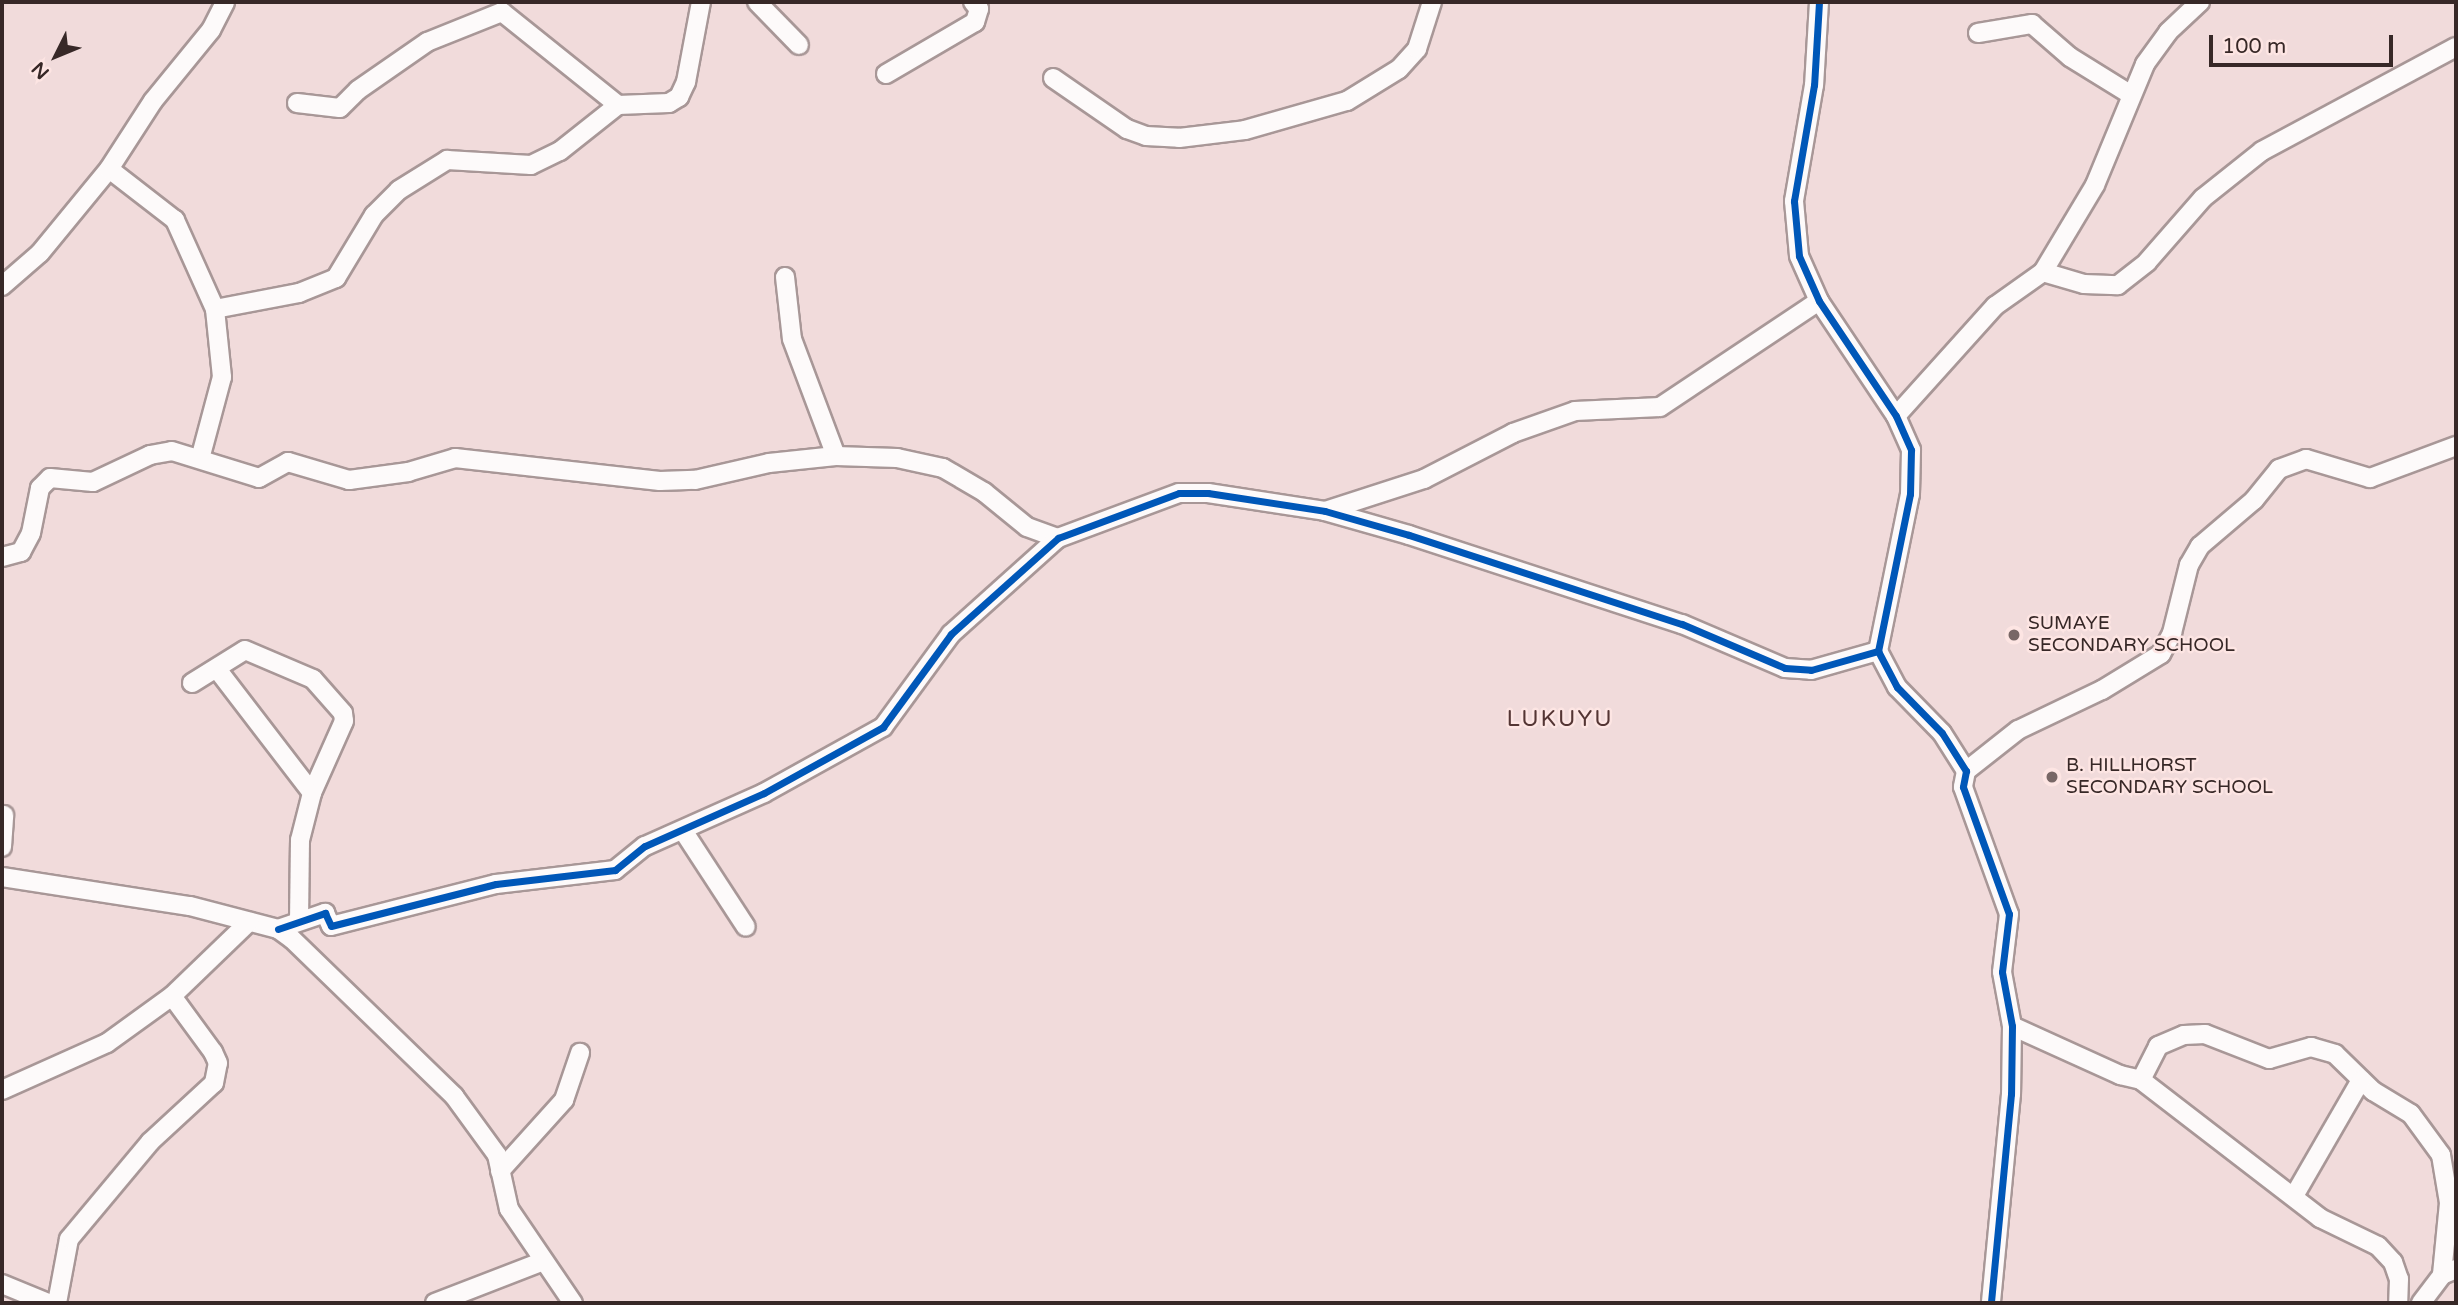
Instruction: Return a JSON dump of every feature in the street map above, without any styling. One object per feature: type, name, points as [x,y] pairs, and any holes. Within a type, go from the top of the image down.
[{"type":"street","points":[[2,286],[40,253],[109,169],[153,101],[211,30],[225,2]]},
{"type":"street","points":[[297,103],[340,108],[427,42],[509,7],[618,104],[645,107],[679,97],[686,82],[701,2]]},
{"type":"street","points":[[757,2],[799,45]]},
{"type":"street","points":[[886,74],[975,22],[979,9],[974,2]]},
{"type":"street","points":[[1053,78],[1127,128],[1146,136],[1179,138],[1245,130],[1347,101],[1399,69],[1417,48],[1432,2]]},
{"type":"street","points":[[1819,2],[1814,85],[1794,201],[1799,256],[1819,301],[1896,416],[1910,450],[1910,494],[1878,651],[1897,687],[1942,733],[1966,772]]},
{"type":"street","points":[[1896,416],[1995,306],[2043,272],[2095,185],[2130,94],[2155,49],[2200,2]]},
{"type":"street","points":[[1978,33],[2032,24],[2070,57],[2130,94]]},
{"type":"street","points":[[2043,272],[2101,286],[2118,285],[2147,262],[2203,198],[2262,151],[2456,47]]},
{"type":"street","points":[[215,309],[299,293],[336,278],[374,215],[399,190],[447,160],[517,165],[545,160],[618,104]]},
{"type":"street","points":[[109,169],[175,220],[215,309],[222,377],[200,460]]},
{"type":"street","points":[[785,277],[792,339],[836,456]]},
{"type":"street","points":[[1325,511],[1424,479],[1513,433],[1575,411],[1660,407],[1819,301]]},
{"type":"street","points":[[1991,1303],[2011,1094],[2012,1026],[2002,972],[2009,914],[1962,787],[1966,772],[2018,730],[2102,691],[2161,654],[2172,633],[2189,565],[2200,546],[2254,500],[2279,469],[2306,460],[2347,475],[2370,478],[2456,446]]},
{"type":"street","points":[[2,557],[22,552],[31,533],[40,488],[50,478],[93,482],[160,452],[200,460],[259,478],[288,462],[348,480],[473,458],[660,481],[695,480],[769,463],[836,456],[897,458],[943,468],[984,492],[1027,527],[1058,538]]},
{"type":"street","points":[[278,929],[325,913],[331,926],[496,884],[614,870],[645,846],[684,832],[883,727],[951,634],[1058,538],[1179,494],[1208,493],[1325,511],[1682,624],[1785,668],[1811,670],[1878,651]]},
{"type":"street","points":[[192,683],[245,650],[313,679],[328,692],[344,721],[312,793],[297,865],[299,921]]},
{"type":"street","points":[[217,669],[312,793]]},
{"type":"street","points":[[2,847],[4,815]]},
{"type":"street","points":[[684,832],[746,927]]},
{"type":"street","points":[[2,877],[139,896],[278,929],[434,1072],[497,1155],[509,1209],[541,1262],[572,1303]]},
{"type":"street","points":[[2,1090],[107,1043],[172,996],[249,922]]},
{"type":"street","points":[[57,1303],[69,1239],[150,1142],[214,1083],[218,1063],[213,1052],[172,996]]},
{"type":"street","points":[[2012,1026],[2101,1068],[2141,1080],[2340,1231],[2378,1246],[2393,1262],[2399,1279],[2398,1303]]},
{"type":"street","points":[[2141,1080],[2158,1046],[2184,1035],[2206,1034],[2269,1059],[2295,1050],[2322,1048],[2334,1054],[2361,1080],[2411,1114],[2441,1155],[2449,1203],[2449,1272],[2421,1303]]},
{"type":"street","points":[[500,1171],[564,1100],[580,1053]]},
{"type":"street","points":[[2294,1196],[2361,1080]]},
{"type":"street","points":[[435,1303],[541,1262]]},
{"type":"street","points":[[2,1284],[48,1303]]},
{"type":"cycle path","points":[[1819,2],[1814,85],[1794,201],[1799,256],[1819,301],[1896,416],[1911,450],[1910,494],[1878,651],[1897,687],[1942,733],[1966,771],[1963,787],[2009,914],[2002,972],[2012,1026],[2011,1094],[1991,1303]]},
{"type":"cycle path","points":[[278,929],[325,913],[331,926],[496,884],[615,870],[645,846],[764,793],[883,727],[951,634],[1058,538],[1179,493],[1208,493],[1325,511],[1409,535],[1682,624],[1785,668],[1811,670],[1878,651]]},
{"type":"place","name":"SUMAYE SECONDARY SCHOOL","points":[[2014,635]]},
{"type":"place","name":"B. HILLHORST SECONDARY SCHOOL","points":[[2052,777]]},
{"type":"district","name":"LUKUYU","points":[[1560,719]]}]
